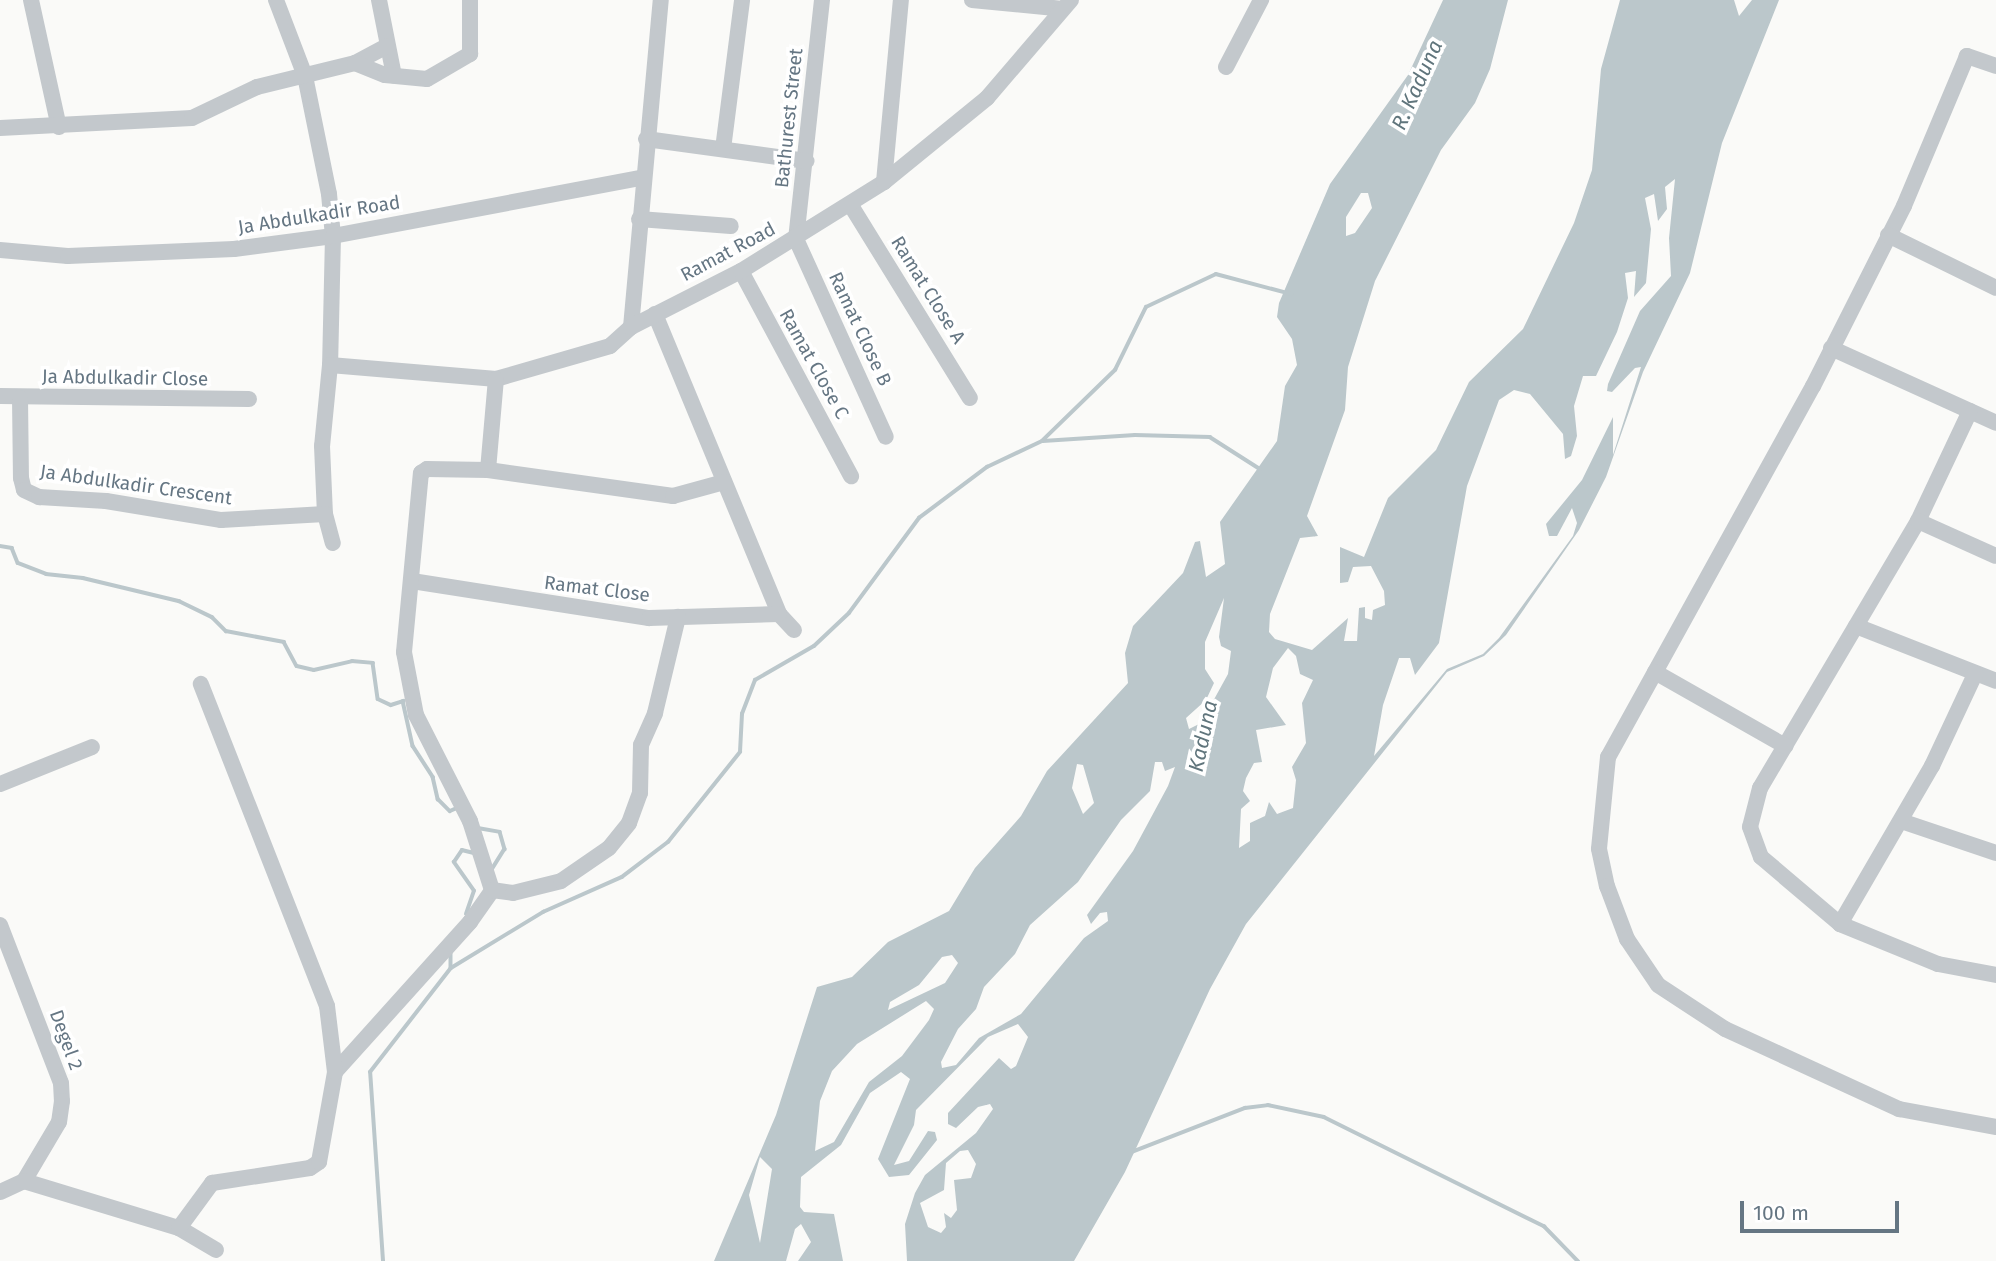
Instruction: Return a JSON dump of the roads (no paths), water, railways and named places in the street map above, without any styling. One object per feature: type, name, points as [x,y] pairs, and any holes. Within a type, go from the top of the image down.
[{"type":"street","points":[[32,0],[60,127]]},
{"type":"street","points":[[276,0],[305,76],[333,236],[330,365],[322,446],[325,514],[333,543]]},
{"type":"street","points":[[379,0],[394,76]]},
{"type":"street","points":[[355,63],[394,76],[428,79],[467,59],[473,34],[470,0]]},
{"type":"street","points":[[631,327],[641,178],[660,0]]},
{"type":"street","points":[[723,149],[742,0]]},
{"type":"street","name":"Bathurest Street","points":[[796,239],[822,0]]},
{"type":"street","points":[[884,182],[901,0]]},
{"type":"street","points":[[972,0],[1067,5]]},
{"type":"street","points":[[1226,67],[1261,0]]},
{"type":"street","name":"Ramat Road","points":[[330,365],[496,379],[610,346],[631,327],[741,271],[884,182],[987,98],[1067,5]]},
{"type":"street","points":[[0,128],[60,127],[192,118],[257,87],[355,63],[387,46]]},
{"type":"street","points":[[1996,66],[1967,56],[1888,235],[1831,348],[1702,592],[1608,757],[1599,849],[1606,886],[1627,939],[1658,985],[1724,1029],[1899,1109],[1996,1127]]},
{"type":"street","points":[[646,139],[806,161]]},
{"type":"street","name":"Ja Abdulkadir Road","points":[[0,250],[68,256],[148,255],[333,236],[641,178]]},
{"type":"street","name":"Ramat Close A","points":[[850,204],[970,398]]},
{"type":"street","points":[[639,219],[730,226]]},
{"type":"street","points":[[1888,235],[1996,288]]},
{"type":"street","name":"Ramat Close B","points":[[796,239],[886,437]]},
{"type":"street","name":"Ramat Close C","points":[[741,271],[851,476]]},
{"type":"street","points":[[656,314],[779,614],[794,630]]},
{"type":"street","points":[[1831,348],[1996,423]]},
{"type":"street","points":[[488,470],[496,379]]},
{"type":"street","name":"Ja Abdulkadir Close","points":[[0,396],[249,399]]},
{"type":"street","name":"Ja Abdulkadir Crescent","points":[[20,398],[24,490],[39,496],[106,501],[221,520],[325,514]]},
{"type":"street","points":[[1970,411],[1918,521],[1760,788],[1750,827],[1761,857],[1840,924],[1938,964],[1996,975]]},
{"type":"street","points":[[492,890],[470,821],[416,715],[404,652],[421,473],[427,469],[488,470],[673,496],[724,482]]},
{"type":"street","points":[[1918,521],[1996,555]]},
{"type":"street","name":"Ramat Close","points":[[411,581],[649,618],[779,614]]},
{"type":"street","points":[[492,890],[513,894],[561,881],[609,848],[629,823],[640,793],[641,745],[655,713],[678,617]]},
{"type":"street","points":[[1856,626],[1996,681]]},
{"type":"street","points":[[1655,672],[1785,746]]},
{"type":"street","points":[[1840,924],[1901,821],[1975,674]]},
{"type":"street","points":[[179,1228],[212,1183],[310,1168],[319,1161],[335,1072],[327,1006],[201,684]]},
{"type":"street","points":[[0,784],[93,747]]},
{"type":"street","points":[[1901,821],[1996,853]]},
{"type":"street","points":[[335,1072],[470,922],[492,890]]},
{"type":"street","name":"Degel 2","points":[[0,925],[61,1083],[59,1122],[24,1181]]},
{"type":"street","points":[[0,1192],[24,1181],[179,1228],[216,1250]]},
{"type":"water","points":[[1443,0],[1508,0],[1490,69],[1475,103],[1441,150],[1375,281],[1348,367],[1345,410],[1307,516],[1318,536],[1300,538],[1270,614],[1269,632],[1275,639],[1312,650],[1348,618],[1344,641],[1357,641],[1359,608],[1365,607],[1365,618],[1372,620],[1373,610],[1385,605],[1384,591],[1371,566],[1353,567],[1348,582],[1340,583],[1340,547],[1364,557],[1388,498],[1436,450],[1469,382],[1523,329],[1574,223],[1592,170],[1601,69],[1620,0],[1734,0],[1739,16],[1752,0],[1779,0],[1722,143],[1690,273],[1643,372],[1606,477],[1579,530],[1506,635],[1484,656],[1447,672],[1246,924],[1210,989],[1125,1172],[1074,1261],[907,1261],[905,1224],[915,1193],[925,1175],[976,1133],[993,1109],[990,1104],[978,1107],[956,1128],[948,1124],[948,1113],[999,1058],[1011,1069],[1016,1066],[1028,1037],[1018,1024],[988,1037],[916,1110],[914,1125],[894,1165],[909,1161],[928,1131],[935,1132],[937,1140],[909,1175],[889,1177],[878,1159],[910,1079],[901,1072],[870,1093],[841,1145],[801,1177],[800,1207],[804,1212],[834,1214],[843,1261],[798,1261],[811,1242],[801,1224],[795,1229],[786,1261],[714,1261],[776,1115],[817,987],[852,977],[888,942],[949,911],[975,868],[1021,816],[1047,771],[1128,683],[1125,653],[1133,626],[1183,573],[1195,542],[1200,541],[1206,577],[1225,564],[1220,522],[1277,441],[1285,386],[1297,365],[1292,339],[1277,317],[1279,303],[1330,184],[1408,75]],"holes":[[[1675,179],[1669,238],[1671,276],[1640,311],[1608,384],[1607,391],[1612,392],[1635,368],[1641,367],[1613,455],[1613,417],[1582,480],[1546,524],[1549,536],[1557,536],[1572,508],[1577,523],[1573,536],[1499,638],[1483,654],[1447,669],[1374,756],[1383,705],[1399,658],[1410,658],[1415,675],[1439,643],[1467,486],[1499,400],[1514,390],[1530,394],[1563,434],[1565,459],[1571,456],[1577,436],[1574,406],[1583,376],[1596,376],[1617,332],[1628,298],[1625,273],[1636,271],[1634,297],[1646,283],[1651,229],[1645,198],[1654,194],[1658,221],[1667,209],[1665,187]],[[1361,193],[1368,193],[1372,208],[1355,233],[1346,236],[1346,217]],[[1224,598],[1219,637],[1221,646],[1231,651],[1228,674],[1201,723],[1189,729],[1186,718],[1206,700],[1214,683],[1205,669],[1205,642]],[[1288,648],[1296,656],[1300,674],[1313,680],[1302,703],[1306,743],[1292,767],[1296,780],[1293,808],[1277,814],[1269,802],[1265,816],[1250,823],[1250,841],[1239,848],[1241,809],[1250,801],[1243,791],[1246,778],[1254,763],[1262,762],[1256,730],[1286,725],[1266,697],[1273,668]],[[1155,762],[1162,762],[1165,771],[1175,767],[1168,786],[1133,851],[1087,915],[1091,924],[1100,913],[1107,912],[1108,921],[1084,938],[1021,1014],[979,1038],[956,1065],[942,1068],[941,1062],[958,1029],[976,1009],[984,987],[1015,954],[1030,925],[1078,882],[1121,820],[1150,791]],[[1077,764],[1083,765],[1094,803],[1083,814],[1072,788]],[[952,955],[958,963],[945,983],[888,1010],[890,1002],[919,985],[942,957]],[[926,1001],[934,1009],[902,1056],[869,1082],[834,1142],[815,1151],[820,1101],[832,1071],[857,1044]],[[968,1150],[976,1164],[971,1178],[954,1180],[957,1210],[951,1218],[944,1213],[946,1227],[941,1233],[928,1227],[920,1203],[944,1190],[946,1163],[960,1151]],[[760,1157],[772,1169],[760,1243],[749,1195]]]},
{"type":"waterway","points":[[383,1261],[370,1072],[451,968],[543,912],[622,877],[668,842],[740,752],[742,714],[755,680],[814,646],[849,613],[919,518],[987,467],[1042,441],[1115,370],[1146,307],[1216,274],[1291,294]]},
{"type":"waterway","points":[[1043,441],[1135,435],[1210,437],[1260,469]]},
{"type":"waterway","points":[[0,546],[12,548],[18,563],[46,574],[83,578],[179,601],[212,617],[226,631],[284,642],[297,666],[314,670],[352,661],[373,663],[378,699],[391,705],[403,701],[413,746],[433,777],[438,799],[450,811],[457,808]]},
{"type":"waterway","points":[[478,828],[500,832],[505,849],[491,871]]},
{"type":"waterway","points":[[466,914],[474,891],[454,862],[462,850],[474,853]]},
{"type":"waterway","points":[[451,952],[451,968]]},
{"type":"waterway","points":[[1132,1152],[1245,1108],[1268,1105],[1324,1117],[1544,1226],[1578,1261]]},
{"type":"water label","name":"R. Kaduna","points":[[1417,85]]},
{"type":"water label","name":"Kaduna","points":[[1203,736]]}]
